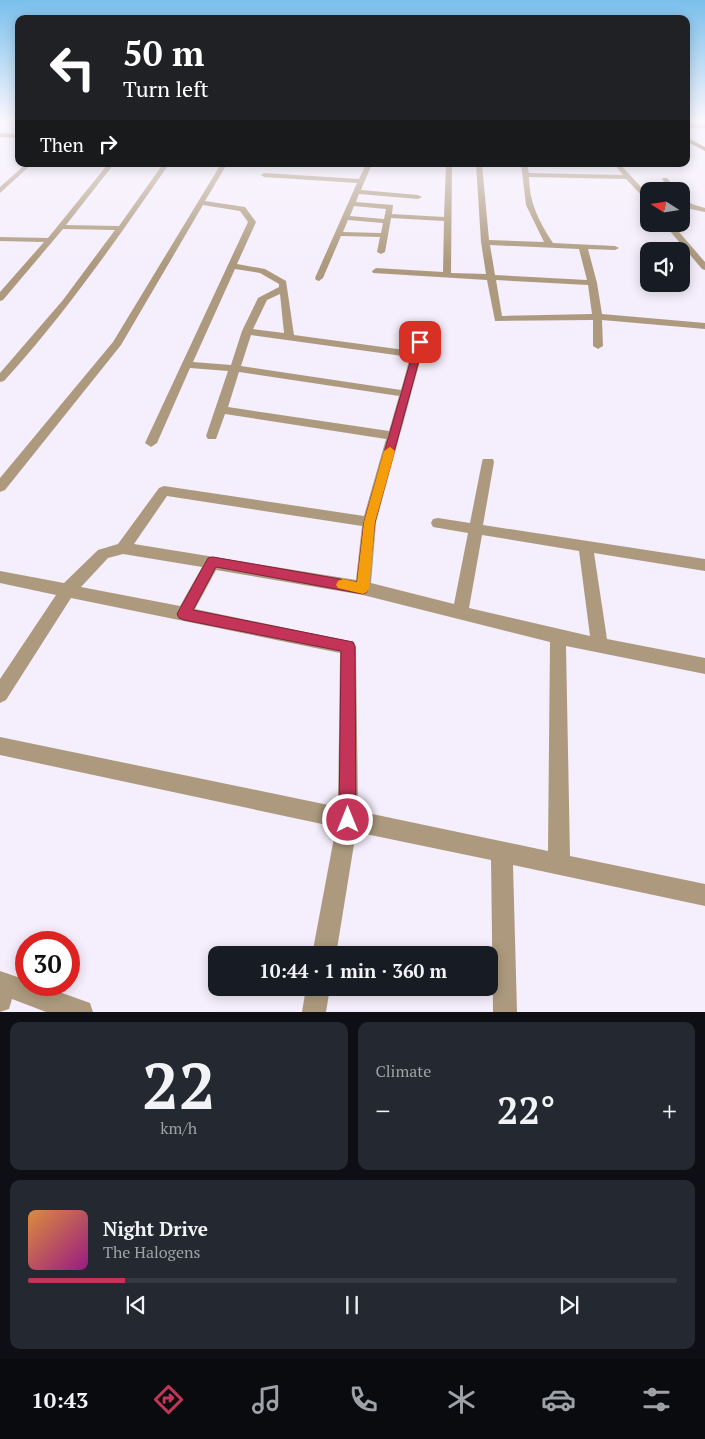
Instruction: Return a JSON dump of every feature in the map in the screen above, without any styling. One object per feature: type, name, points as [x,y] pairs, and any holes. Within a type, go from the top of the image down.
[{"type":"street","points":[[0,192],[26,167]]},
{"type":"street","points":[[0,298],[108,167]]},
{"type":"street","points":[[0,379],[21,357],[95,267],[164,167]]},
{"type":"street","points":[[0,487],[117,343],[222,167]]},
{"type":"street","points":[[319,278],[368,167]]},
{"type":"street","points":[[447,274],[449,167]]},
{"type":"street","points":[[479,167],[484,242],[498,319],[598,317],[705,326]]},
{"type":"street","points":[[525,167],[526,193],[538,227],[550,245]]},
{"type":"street","points":[[620,167],[640,190]]},
{"type":"street","points":[[264,174],[362,181]]},
{"type":"street","points":[[526,176],[629,177]]},
{"type":"street","points":[[357,192],[418,197]]},
{"type":"street","points":[[151,443],[252,222],[242,209],[202,203]]},
{"type":"street","points":[[351,204],[390,207],[381,252]]},
{"type":"street","points":[[690,206],[705,210]]},
{"type":"street","points":[[346,218],[447,219]]},
{"type":"street","points":[[60,227],[122,228]]},
{"type":"street","points":[[675,232],[705,267]]},
{"type":"street","points":[[339,234],[384,235]]},
{"type":"street","points":[[0,239],[50,240]]},
{"type":"street","points":[[484,242],[615,248]]},
{"type":"street","points":[[583,247],[593,283],[598,317],[598,346]]},
{"type":"street","points":[[232,266],[262,271],[283,283],[290,336]]},
{"type":"street","points":[[376,271],[593,283]]},
{"type":"street","points":[[212,436],[247,331],[263,298],[284,288]]},
{"type":"street","points":[[363,588],[370,522],[424,328]]},
{"type":"street","points":[[247,331],[416,355]]},
{"type":"street","points":[[187,365],[234,368],[406,394]]},
{"type":"street","points":[[221,410],[394,436]]},
{"type":"street","points":[[460,612],[488,462]]},
{"type":"street","points":[[123,548],[164,491],[370,522]]},
{"type":"street","points":[[438,523],[705,565]]},
{"type":"street","points":[[586,546],[599,645]]},
{"type":"street","points":[[0,694],[67,590],[103,554],[123,548],[363,588],[558,637],[705,666]]},
{"type":"street","points":[[184,614],[213,562]]},
{"type":"street","points":[[0,577],[348,647],[348,820],[326,946]]},
{"type":"street","points":[[558,637],[559,864]]},
{"type":"street","points":[[0,746],[705,895]]},
{"type":"street","points":[[502,852],[505,1012]]},
{"type":"street","points":[[2,990],[80,1012]]},
{"type":"street","points":[[314,1012],[317,996]]},
{"type":"slow traffic","points":[[343,585],[363,588],[370,522],[390,451]]},
{"type":"route","points":[[348,820],[348,647],[184,614],[213,562],[363,588],[370,522],[420,342]]}]
